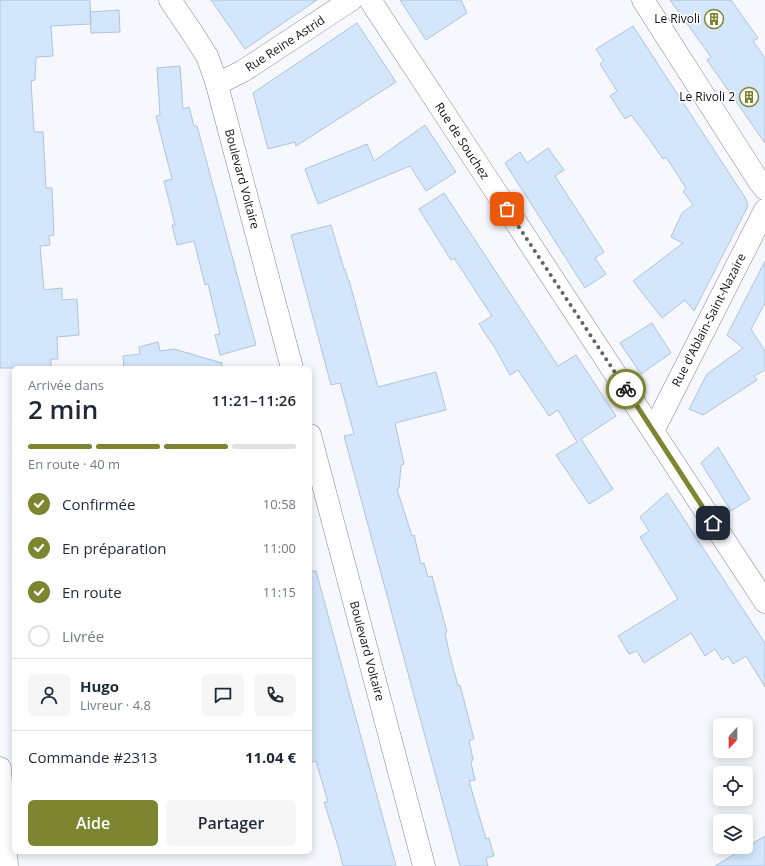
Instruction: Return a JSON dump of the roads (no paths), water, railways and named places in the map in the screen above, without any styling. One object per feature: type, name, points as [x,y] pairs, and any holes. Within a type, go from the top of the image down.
[{"type":"street","name":"Boulevard Voltaire","points":[[170,0],[207,56],[216,81],[291,366]]},
{"type":"street","name":"Rue Reine Astrid","points":[[216,81],[227,79],[243,71],[351,0]]},
{"type":"street","name":"Rue de Souchez","points":[[370,0],[765,602]]},
{"type":"street","points":[[643,0],[765,189]]},
{"type":"street","name":"Rue d'Ablain-Saint-Nazaire","points":[[653,431],[765,210]]},
{"type":"street","name":"Boulevard Voltaire","points":[[312,443],[424,866]]},
{"type":"street","points":[[0,768],[7,866]]},
{"type":"place","name":"Le Rivoli","points":[[714,19]]},
{"type":"place","name":"Le Rivoli 2","points":[[749,97]]}]
